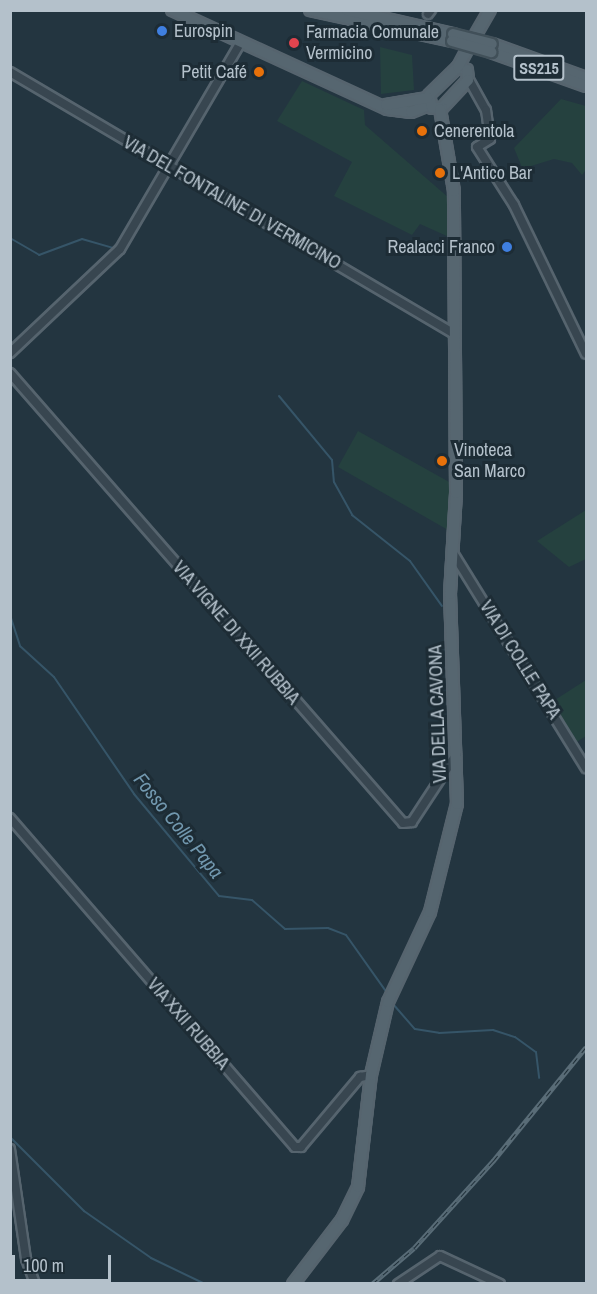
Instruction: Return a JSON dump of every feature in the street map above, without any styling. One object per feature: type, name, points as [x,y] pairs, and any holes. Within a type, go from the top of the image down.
[{"type":"main road","points":[[172,10],[360,99],[402,112],[428,102],[463,74]]},
{"type":"main road","name":"SS215","points":[[310,10],[452,38]]},
{"type":"main road","name":"SS215","points":[[347,10],[492,48],[586,78]]},
{"type":"main road","points":[[476,34],[490,10]]},
{"type":"main road","name":"SS215","points":[[492,48],[586,86]]},
{"type":"main road","points":[[428,102],[440,109],[463,74]]},
{"type":"main road","name":"VIA DELLA CAVONA","points":[[293,1284],[342,1220],[358,1187],[371,1075],[390,998],[430,912],[449,846],[457,804],[453,553],[454,191],[440,109]]},
{"type":"street","points":[[10,353],[120,249],[241,42]]},
{"type":"street","name":"VIA DEL FONTALINE DI VERMICINO","points":[[10,72],[453,333]]},
{"type":"street","points":[[463,74],[477,91],[486,110],[490,139],[477,147],[510,199],[586,354]]},
{"type":"street","name":"VIA VIGNE DI XXII RUBBIA","points":[[10,374],[403,823],[412,822],[457,755]]},
{"type":"street","name":"VIA DI COLLE PAPA","points":[[453,553],[586,768]]},
{"type":"street","name":"VIA XXII RUBBIA","points":[[10,818],[295,1147],[301,1147],[360,1077],[371,1075]]},
{"type":"street","points":[[10,1149],[27,1262],[35,1284]]},
{"type":"street","points":[[398,1284],[440,1256],[500,1284]]},
{"type":"green space","points":[[380,47],[412,55],[414,90],[381,94]]},
{"type":"green space","points":[[302,81],[364,110],[365,125],[449,198],[449,237],[420,224],[412,235],[334,196],[352,162],[277,121]]},
{"type":"green space","points":[[561,99],[586,106],[586,170],[582,175],[572,163],[554,159],[531,166],[526,177],[514,148]]},
{"type":"green space","points":[[358,431],[451,483],[448,530],[338,467]]},
{"type":"green space","points":[[586,510],[586,559],[569,567],[537,541]]},
{"type":"green space","points":[[586,680],[586,736],[572,745],[547,705]]},
{"type":"waterway","points":[[10,238],[39,255],[82,239],[114,248]]},
{"type":"waterway","points":[[279,396],[332,460],[334,482],[352,515],[410,561],[442,606]]},
{"type":"waterway","name":"Fosso Colle Papa","points":[[10,615],[20,646],[54,677],[134,794],[219,896],[252,900],[285,929],[328,928],[346,935],[387,993]]},
{"type":"waterway","name":"Fosso Colle Papa","points":[[393,1004],[415,1029],[439,1033],[493,1030],[515,1037],[536,1052],[539,1078]]},
{"type":"waterway","points":[[10,1137],[84,1211],[151,1258],[205,1284]]},
{"type":"railway","points":[[372,1284],[414,1248],[493,1161],[586,1047]]},
{"type":"place","name":"Eurospin","points":[[162,31]]},
{"type":"place","name":"Farmacia Comunale Vermicino","points":[[294,43]]},
{"type":"place","name":"Petit Café","points":[[259,72]]},
{"type":"place","name":"Cenerentola","points":[[422,131]]},
{"type":"place","name":"L'Antico Bar","points":[[440,173]]},
{"type":"place","name":"Realacci Franco","points":[[507,247]]},
{"type":"place","name":"Vinoteca San Marco","points":[[442,461]]}]
